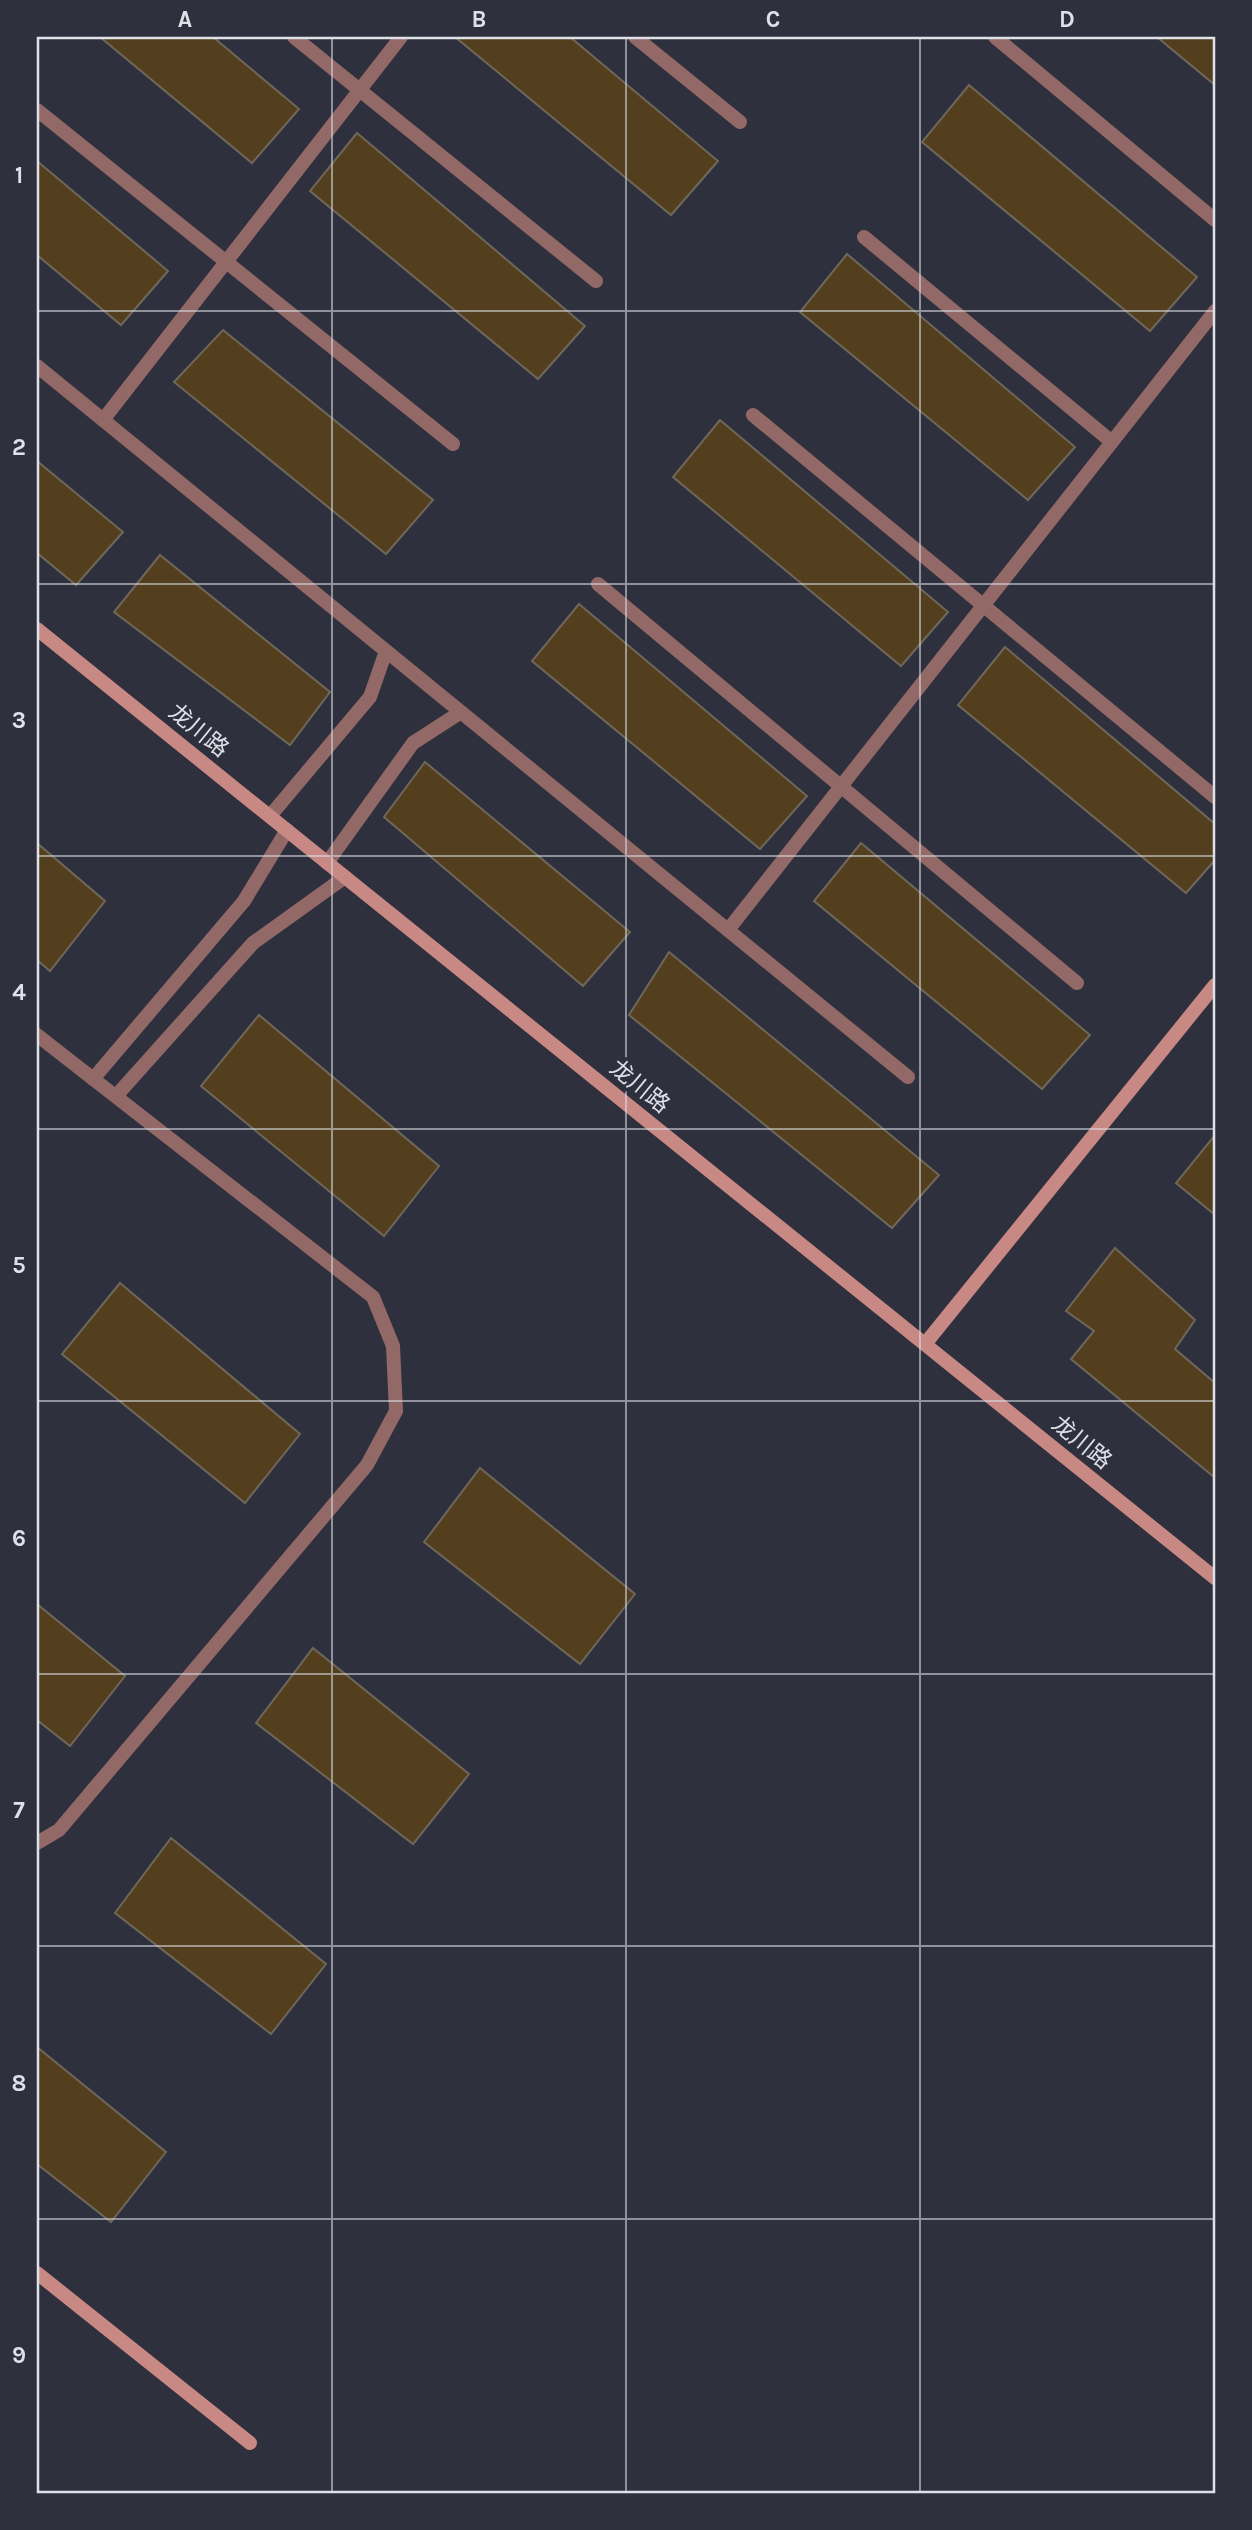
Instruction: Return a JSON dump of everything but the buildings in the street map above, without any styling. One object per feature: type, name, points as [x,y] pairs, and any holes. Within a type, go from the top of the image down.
[{"type":"street","points":[[295,37],[596,281]]},
{"type":"street","points":[[103,420],[401,37]]},
{"type":"street","points":[[635,37],[740,122]]},
{"type":"street","points":[[995,37],[1215,220]]},
{"type":"street","points":[[37,110],[453,444]]},
{"type":"street","points":[[864,237],[1112,442]]},
{"type":"street","points":[[728,930],[1215,311]]},
{"type":"street","points":[[37,366],[908,1077]]},
{"type":"street","points":[[753,415],[1215,796]]},
{"type":"street","points":[[598,584],[1077,983]]},
{"type":"street","name":"龙川路","points":[[37,629],[1215,1578]]},
{"type":"street","points":[[270,816],[370,697],[386,651]]},
{"type":"street","points":[[327,863],[413,743],[461,712]]},
{"type":"street","points":[[93,1079],[244,901],[287,830]]},
{"type":"street","points":[[116,1096],[253,943],[345,877]]},
{"type":"street","points":[[925,1344],[1215,985]]},
{"type":"street","points":[[37,1035],[373,1297],[393,1346],[396,1411],[368,1465],[59,1830],[37,1843]]},
{"type":"street","points":[[37,2273],[250,2443]]}]
